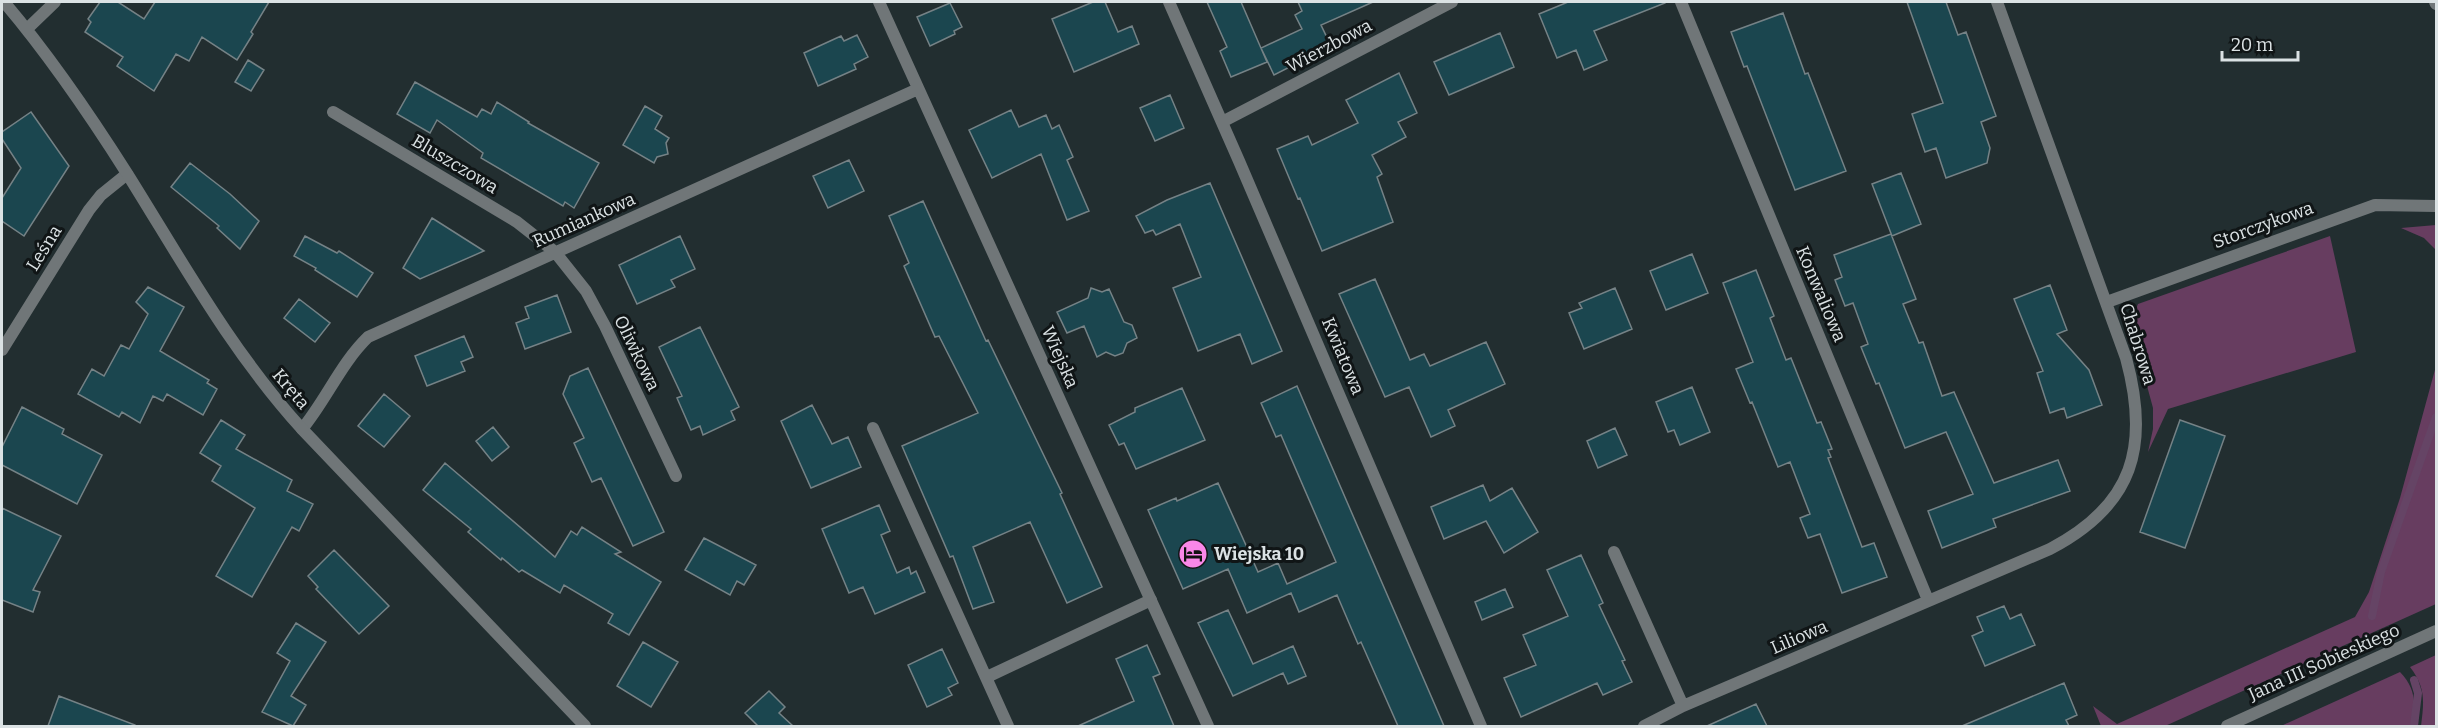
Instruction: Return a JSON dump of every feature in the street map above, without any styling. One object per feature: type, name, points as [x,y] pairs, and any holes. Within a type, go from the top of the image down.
[{"type":"street","name":"Kręta","points":[[4,2],[63,77],[127,174],[224,331],[268,390],[302,429],[585,726]]},
{"type":"street","points":[[27,29],[55,2]]},
{"type":"street","name":"Wiejska","points":[[879,2],[1208,726]]},
{"type":"street","name":"Kwiatowa","points":[[1168,2],[1482,726]]},
{"type":"street","name":"Konwaliowa","points":[[1681,2],[1928,600]]},
{"type":"street","name":"Chabrowa","points":[[1928,600],[2073,536],[2091,524],[2118,491],[2135,447],[2138,423],[2135,392],[2107,302],[1996,2]]},
{"type":"street","name":"Wierzbowa","points":[[1222,122],[1447,3]]},
{"type":"street","name":"Rumiankowa","points":[[302,429],[325,400],[355,350],[368,337],[918,89]]},
{"type":"street","name":"Bluszczowa","points":[[333,112],[517,222],[555,252]]},
{"type":"street","name":"Leśna","points":[[2,350],[88,210],[105,190],[127,174]]},
{"type":"street","name":"Storczykowa","points":[[2107,302],[2375,205],[2436,206]]},
{"type":"street","name":"Oliwkowa","points":[[555,252],[586,291],[605,326],[676,476]]},
{"type":"street","points":[[873,428],[1008,726]]},
{"type":"street","points":[[1614,552],[1683,706]]},
{"type":"street","points":[[987,677],[1150,600]]},
{"type":"street","name":"Liliowa","points":[[1644,726],[1683,706],[1928,600]]},
{"type":"street","name":"Jana III Sobieskiego","points":[[2227,726],[2436,631]]},
{"type":"shaded area","points":[[2436,225],[2436,250],[2424,238],[2401,228]]},
{"type":"shaded area","points":[[2330,236],[2356,352],[2168,409],[2148,452],[2153,429],[2153,408],[2130,323],[2138,304]]},
{"type":"shaded area","points":[[2436,366],[2436,604],[2165,726],[2101,726],[2093,706],[2117,724],[2355,617],[2369,592],[2400,498]]},
{"type":"shaded area","points":[[2436,655],[2436,726],[2421,726],[2423,695],[2419,682],[2410,667]]},
{"type":"shaded area","points":[[2400,672],[2412,691],[2411,726],[2281,726]]},
{"type":"building","points":[[100,2],[118,2],[144,19],[155,2],[269,2],[237,60],[202,37],[189,61],[176,54],[154,91],[117,66],[123,57],[85,32],[91,22],[88,19]]},
{"type":"building","points":[[1093,2],[1105,2],[1118,32],[1132,26],[1139,44],[1074,72],[1052,19]]},
{"type":"building","points":[[1207,2],[1241,2],[1267,62],[1231,77],[1220,51],[1227,47]]},
{"type":"building","points":[[1298,2],[1373,2],[1321,25],[1331,46],[1274,75],[1261,48],[1302,29],[1295,15],[1302,11]]},
{"type":"building","points":[[1568,2],[1665,3],[1594,31],[1607,60],[1584,70],[1576,50],[1557,58],[1539,14]]},
{"type":"building","points":[[1907,2],[1946,2],[1958,35],[1966,32],[1996,116],[1981,122],[1990,148],[1987,163],[1946,178],[1936,148],[1925,152],[1912,114],[1943,103]]},
{"type":"building","points":[[950,3],[962,27],[954,31],[955,34],[930,46],[917,17]]},
{"type":"building","points":[[1783,13],[1805,74],[1808,73],[1846,171],[1795,190],[1747,66],[1744,67],[1731,32]]},
{"type":"building","points":[[1500,33],[1514,67],[1449,95],[1434,62]]},
{"type":"building","points":[[857,35],[868,57],[854,64],[856,69],[818,86],[804,53],[841,36],[844,41]]},
{"type":"building","points":[[248,60],[264,70],[251,91],[235,82]]},
{"type":"building","points":[[1399,73],[1417,113],[1398,122],[1406,137],[1372,155],[1382,174],[1377,177],[1393,222],[1322,251],[1277,149],[1308,136],[1312,145],[1358,123],[1346,100]]},
{"type":"building","points":[[415,82],[477,117],[482,109],[491,114],[497,102],[528,123],[599,163],[574,208],[565,202],[563,206],[481,158],[483,153],[437,120],[430,133],[397,114]]},
{"type":"building","points":[[1170,95],[1184,128],[1155,141],[1140,108]]},
{"type":"building","points":[[645,106],[662,116],[655,129],[669,138],[666,143],[668,154],[657,157],[654,163],[623,145]]},
{"type":"building","points":[[1011,110],[1019,127],[1046,115],[1052,129],[1059,125],[1073,157],[1067,160],[1089,211],[1067,220],[1041,154],[992,178],[969,130]]},
{"type":"building","points":[[31,112],[69,166],[24,236],[2,221],[2,198],[21,168],[2,139],[2,132]]},
{"type":"building","points":[[849,160],[864,191],[828,208],[813,176]]},
{"type":"building","points":[[190,163],[230,194],[259,221],[240,249],[217,228],[219,226],[171,187]]},
{"type":"building","points":[[1901,173],[1921,224],[1892,236],[1872,184]]},
{"type":"building","points":[[1210,183],[1282,351],[1252,364],[1240,334],[1198,351],[1173,288],[1201,277],[1180,224],[1156,235],[1153,230],[1145,233],[1136,216],[1167,200]]},
{"type":"building","points":[[923,201],[986,341],[988,340],[1062,493],[1060,494],[1102,587],[1067,603],[1030,522],[973,547],[994,602],[973,609],[953,556],[950,557],[902,446],[978,413],[939,336],[935,337],[904,266],[909,263],[889,216]]},
{"type":"building","points":[[432,218],[484,251],[420,279],[403,268]]},
{"type":"building","points":[[1891,234],[1916,299],[1903,304],[1919,343],[1923,342],[1942,396],[1954,392],[1994,483],[2058,460],[2070,491],[1993,519],[1996,527],[1942,548],[1928,511],[1973,494],[1946,432],[1905,448],[1879,383],[1876,384],[1861,347],[1868,344],[1853,303],[1845,306],[1835,280],[1842,277],[1834,255]]},
{"type":"building","points":[[305,236],[337,253],[339,251],[373,273],[357,297],[315,270],[316,268],[294,256]]},
{"type":"building","points":[[680,236],[695,269],[671,280],[675,287],[637,304],[619,265]]},
{"type":"building","points":[[1692,254],[1708,293],[1666,310],[1650,271]]},
{"type":"building","points":[[1756,270],[1774,316],[1770,318],[1786,360],[1791,358],[1817,423],[1821,422],[1832,449],[1828,450],[1831,457],[1828,458],[1862,547],[1874,543],[1887,577],[1842,593],[1820,534],[1808,538],[1800,518],[1810,514],[1790,462],[1778,467],[1736,369],[1753,362],[1723,283]]},
{"type":"building","points":[[1375,279],[1410,360],[1424,354],[1430,366],[1486,342],[1505,384],[1448,410],[1455,426],[1431,437],[1409,387],[1385,397],[1339,294]]},
{"type":"building","points":[[2050,285],[2067,330],[2057,334],[2089,370],[2102,405],[2067,418],[2064,408],[2050,413],[2037,373],[2043,371],[2014,299]]},
{"type":"building","points":[[148,287],[184,307],[160,351],[209,380],[207,383],[217,389],[203,415],[167,394],[163,401],[153,396],[140,423],[122,412],[119,417],[78,394],[92,369],[104,376],[121,345],[129,349],[148,314],[136,302]]},
{"type":"building","points":[[1091,288],[1102,292],[1109,289],[1124,322],[1132,325],[1137,338],[1127,343],[1123,353],[1115,356],[1106,352],[1097,357],[1084,326],[1067,333],[1057,312],[1088,298]]},
{"type":"building","points":[[1615,288],[1632,329],[1584,349],[1569,313],[1582,308],[1579,303]]},
{"type":"building","points":[[557,295],[571,332],[525,349],[516,323],[529,318],[525,307]]},
{"type":"building","points":[[299,299],[330,323],[315,342],[284,318]]},
{"type":"building","points":[[700,327],[739,407],[731,411],[735,420],[703,435],[700,426],[691,430],[677,398],[682,396],[659,347]]},
{"type":"building","points":[[464,336],[473,357],[461,362],[465,371],[427,386],[415,356]]},
{"type":"building","points":[[588,368],[664,532],[633,546],[601,478],[592,482],[574,443],[584,438],[563,394],[570,376]]},
{"type":"building","points":[[1297,386],[1444,726],[1398,726],[1361,642],[1358,644],[1337,595],[1299,612],[1291,593],[1247,613],[1228,569],[1183,589],[1148,510],[1176,498],[1177,501],[1218,483],[1258,572],[1278,563],[1287,584],[1336,562],[1281,435],[1276,437],[1261,403]]},
{"type":"building","points":[[1692,387],[1710,432],[1680,445],[1674,430],[1668,432],[1656,402]]},
{"type":"building","points":[[1182,388],[1205,440],[1136,469],[1124,443],[1119,445],[1109,425],[1135,412],[1135,408]]},
{"type":"building","points":[[384,394],[410,416],[384,447],[358,426]]},
{"type":"building","points":[[812,405],[832,444],[848,437],[861,467],[811,488],[781,421]]},
{"type":"building","points":[[22,407],[64,429],[62,434],[102,455],[77,504],[2,465],[2,447]]},
{"type":"building","points":[[221,420],[245,435],[236,449],[292,480],[287,491],[313,504],[299,531],[292,527],[252,597],[216,576],[255,508],[212,481],[221,466],[200,453]]},
{"type":"building","points":[[2180,420],[2225,436],[2185,548],[2140,532]]},
{"type":"building","points":[[493,427],[509,447],[492,461],[476,441]]},
{"type":"building","points":[[1615,428],[1627,455],[1598,468],[1587,441]]},
{"type":"building","points":[[445,463],[555,557],[571,531],[577,535],[582,527],[621,552],[615,554],[661,582],[629,635],[608,623],[613,614],[564,585],[560,593],[522,570],[519,572],[502,558],[501,560],[468,532],[471,529],[423,490]]},
{"type":"building","points":[[1483,485],[1490,501],[1512,488],[1538,532],[1504,553],[1486,521],[1444,539],[1431,507]]},
{"type":"building","points":[[879,505],[890,531],[881,535],[897,573],[909,567],[911,574],[916,571],[925,592],[875,614],[863,587],[849,593],[822,529]]},
{"type":"building","points":[[2,508],[61,536],[33,590],[40,592],[33,612],[2,600]]},
{"type":"building","points":[[704,538],[756,565],[744,585],[737,581],[730,595],[685,570]]},
{"type":"building","points":[[334,550],[389,606],[359,634],[316,589],[318,587],[308,576]]},
{"type":"building","points":[[1581,555],[1603,603],[1599,605],[1625,660],[1622,661],[1632,682],[1603,695],[1597,683],[1521,717],[1504,678],[1536,665],[1523,635],[1568,616],[1547,570]]},
{"type":"building","points":[[1505,589],[1513,607],[1482,620],[1475,602]]},
{"type":"building","points":[[2004,606],[2010,619],[2021,614],[2035,645],[1985,666],[1972,636],[1983,631],[1977,617]]},
{"type":"building","points":[[1228,610],[1253,664],[1293,646],[1306,676],[1288,684],[1283,673],[1233,696],[1198,623]]},
{"type":"building","points":[[296,623],[326,642],[291,696],[306,705],[293,726],[262,712],[290,661],[277,653]]},
{"type":"building","points":[[643,642],[678,662],[651,707],[617,686]]},
{"type":"building","points":[[1147,645],[1160,674],[1153,677],[1174,726],[1078,726],[1134,701],[1116,659]]},
{"type":"building","points":[[942,649],[958,683],[948,688],[952,695],[927,707],[908,665]]},
{"type":"building","points":[[2064,683],[2077,715],[2066,720],[2069,726],[1962,726]]},
{"type":"building","points":[[769,691],[785,707],[779,713],[793,726],[758,726],[745,713]]},
{"type":"building","points":[[59,696],[135,725],[135,726],[48,726]]},
{"type":"building","points":[[1756,704],[1767,726],[1707,726]]},
{"type":"waterway","points":[[2372,616],[2381,572],[2436,417]]},
{"type":"waterway","points":[[2414,680],[2418,693],[2414,726]]},
{"type":"place","name":"Wiejska 10","points":[[1193,554]]}]
